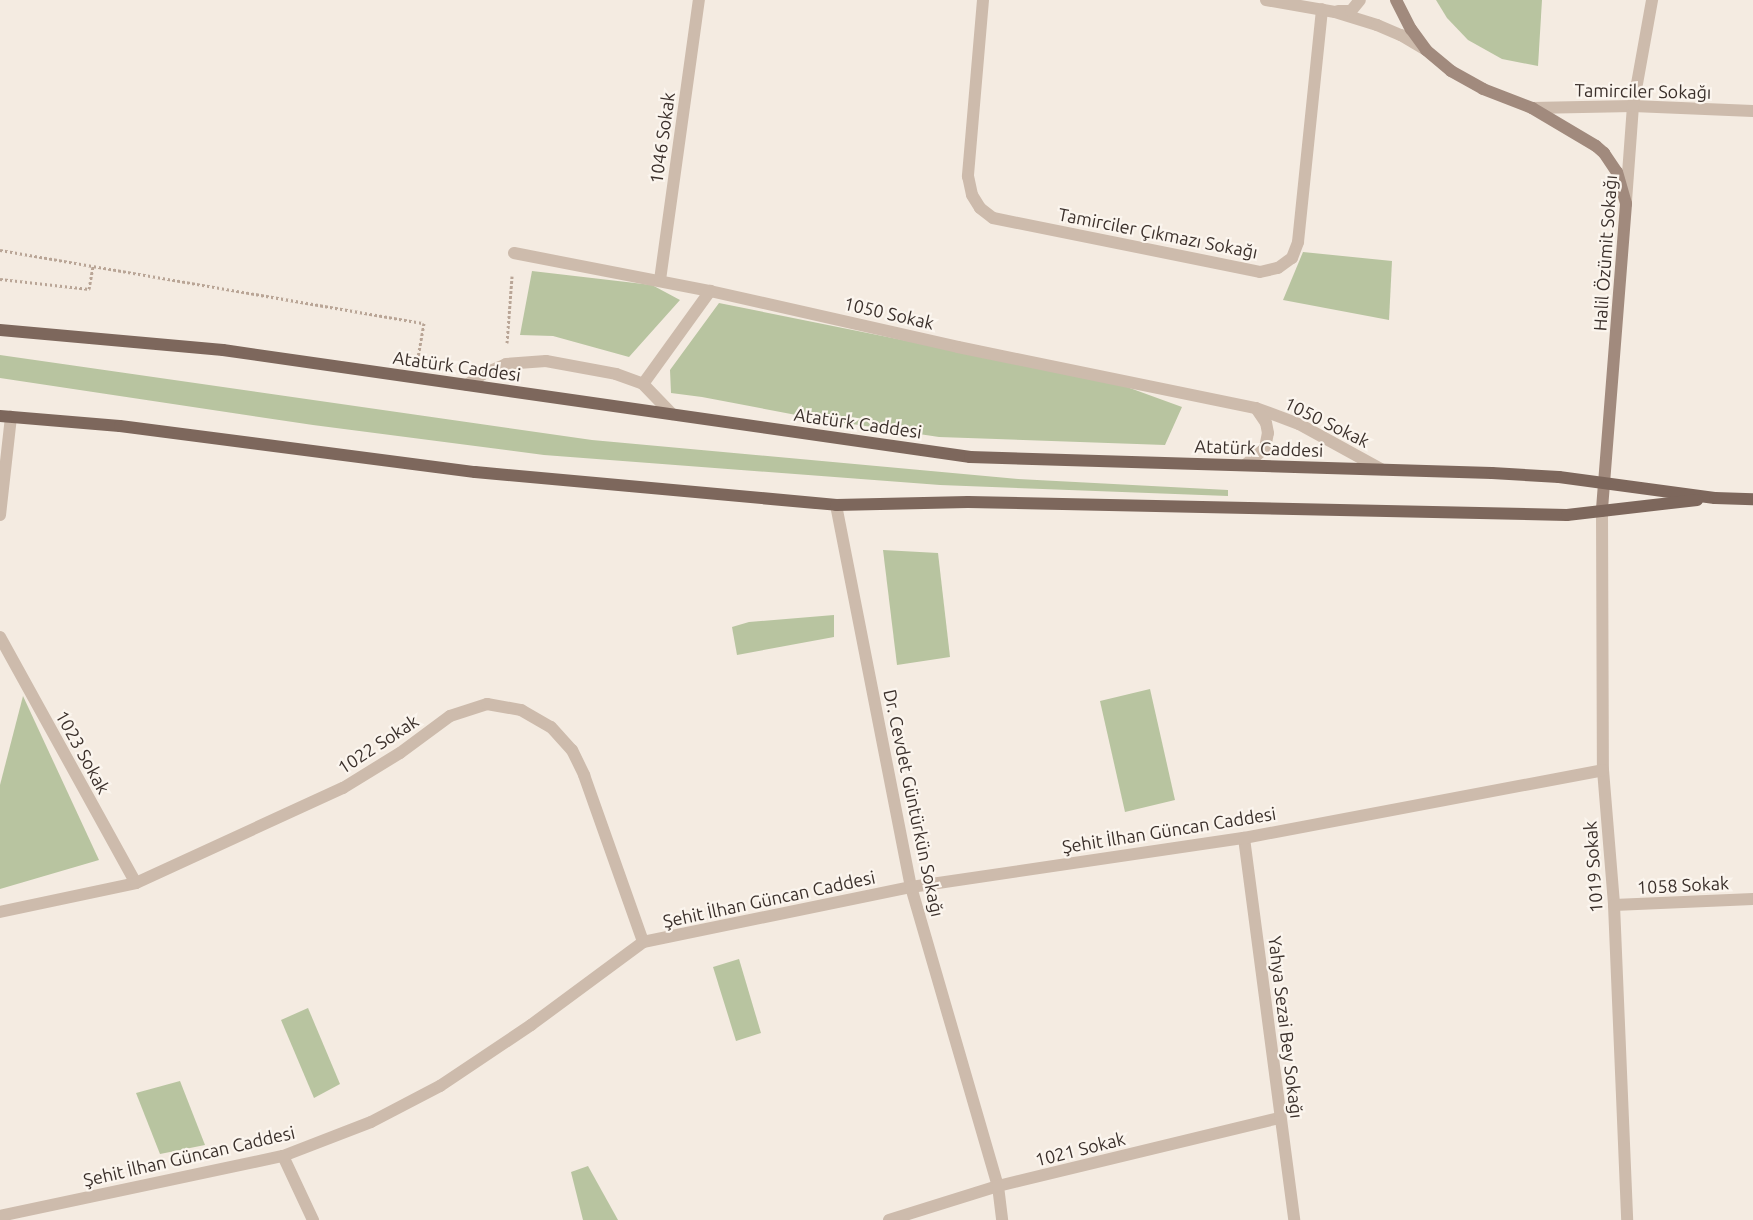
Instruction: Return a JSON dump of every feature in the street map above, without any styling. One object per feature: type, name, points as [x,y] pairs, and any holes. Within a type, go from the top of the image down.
[{"type":"main road","name":"Tamirciler Sokağı","points":[[1396,0],[1411,29],[1426,50],[1451,71],[1483,89],[1532,108],[1604,153],[1617,172],[1626,204]]},
{"type":"main road","name":"Halil Özümit Sokağı","points":[[1602,511],[1626,204]]},
{"type":"main road","name":"Atatürk Caddesi","points":[[0,330],[223,350],[970,457],[1245,464],[1559,477],[1714,498],[1753,499]]},
{"type":"main road","name":"Atatürk Caddesi","points":[[5,417],[120,426],[475,472],[836,505],[978,502],[1567,515],[1714,498]]},
{"type":"street","name":"1046 Sokak","points":[[660,280],[699,0]]},
{"type":"street","name":"Tamirciler Çıkmazı Sokağı","points":[[983,0],[968,176],[972,195],[980,208],[993,218],[1260,272],[1278,268],[1292,258],[1298,242],[1328,10]]},
{"type":"street","points":[[1266,0],[1328,10],[1377,25],[1401,35],[1426,50]]},
{"type":"street","points":[[1328,10],[1351,10],[1360,0]]},
{"type":"street","name":"Halil Özümit Sokağı","points":[[1626,204],[1633,106],[1652,0]]},
{"type":"street","name":"Tamirciler Sokağı","points":[[1532,108],[1633,106],[1753,111]]},
{"type":"street","name":"1050 Sokak","points":[[514,253],[660,280],[958,346],[1256,408],[1299,424],[1381,469]]},
{"type":"street","points":[[643,384],[710,291]]},
{"type":"street","points":[[466,385],[483,374],[506,364],[546,362],[616,374],[643,384],[672,414]]},
{"type":"street","name":"1050 Sokak","points":[[1245,464],[1265,448],[1268,433],[1266,423],[1256,408]]},
{"type":"street","points":[[0,515],[5,417]]},
{"type":"street","name":"Dr. Cevdet Güntürkün Sokağı","points":[[836,505],[911,887],[998,1186],[1002,1220]]},
{"type":"street","name":"1019 Sokak","points":[[1602,511],[1603,770],[1614,905],[1627,1220]]},
{"type":"street","name":"1023 Sokak","points":[[0,637],[136,883]]},
{"type":"street","name":"1022 Sokak","points":[[0,912],[136,883],[343,788],[400,753],[450,716],[487,704],[521,710],[551,727],[572,750],[584,775],[643,942]]},
{"type":"street","name":"Şehit İlhan Güncan Caddesi","points":[[0,1216],[283,1156],[371,1122],[440,1086],[531,1025],[643,942],[911,887],[1244,838],[1603,770]]},
{"type":"street","name":"Yahya Sezai Bey Sokağı","points":[[1244,838],[1294,1220]]},
{"type":"street","name":"1058 Sokak","points":[[1614,905],[1753,899]]},
{"type":"street","name":"1021 Sokak","points":[[889,1220],[998,1186],[1280,1118]]},
{"type":"street","points":[[283,1156],[313,1220]]},
{"type":"path","points":[[0,250],[424,323],[414,378]]},
{"type":"path","points":[[506,364],[514,253]]},
{"type":"path","points":[[0,279],[89,289],[93,266]]},
{"type":"green space","points":[[1436,0],[1542,0],[1538,66],[1502,59],[1468,40],[1447,18]]},
{"type":"green space","points":[[1303,252],[1392,261],[1389,320],[1283,300]]},
{"type":"green space","points":[[532,271],[652,285],[680,300],[629,357],[553,336],[520,335]]},
{"type":"green space","points":[[719,303],[1116,383],[1182,407],[1165,445],[939,437],[812,418],[671,393],[670,370]]},
{"type":"green space","points":[[0,355],[592,440],[1018,479],[1228,490],[1228,496],[940,485],[544,455],[313,425],[0,378]]},
{"type":"green space","points":[[883,550],[938,553],[950,657],[897,665]]},
{"type":"green space","points":[[834,615],[834,637],[737,655],[732,627],[749,622]]},
{"type":"green space","points":[[1150,689],[1175,800],[1125,812],[1100,701]]},
{"type":"green space","points":[[23,696],[99,860],[0,889],[0,785]]},
{"type":"green space","points":[[739,959],[761,1033],[736,1041],[713,967]]},
{"type":"green space","points":[[308,1008],[340,1084],[314,1098],[281,1020]]},
{"type":"green space","points":[[180,1081],[205,1145],[160,1154],[136,1093]]},
{"type":"green space","points":[[588,1166],[618,1220],[583,1220],[571,1172]]}]
